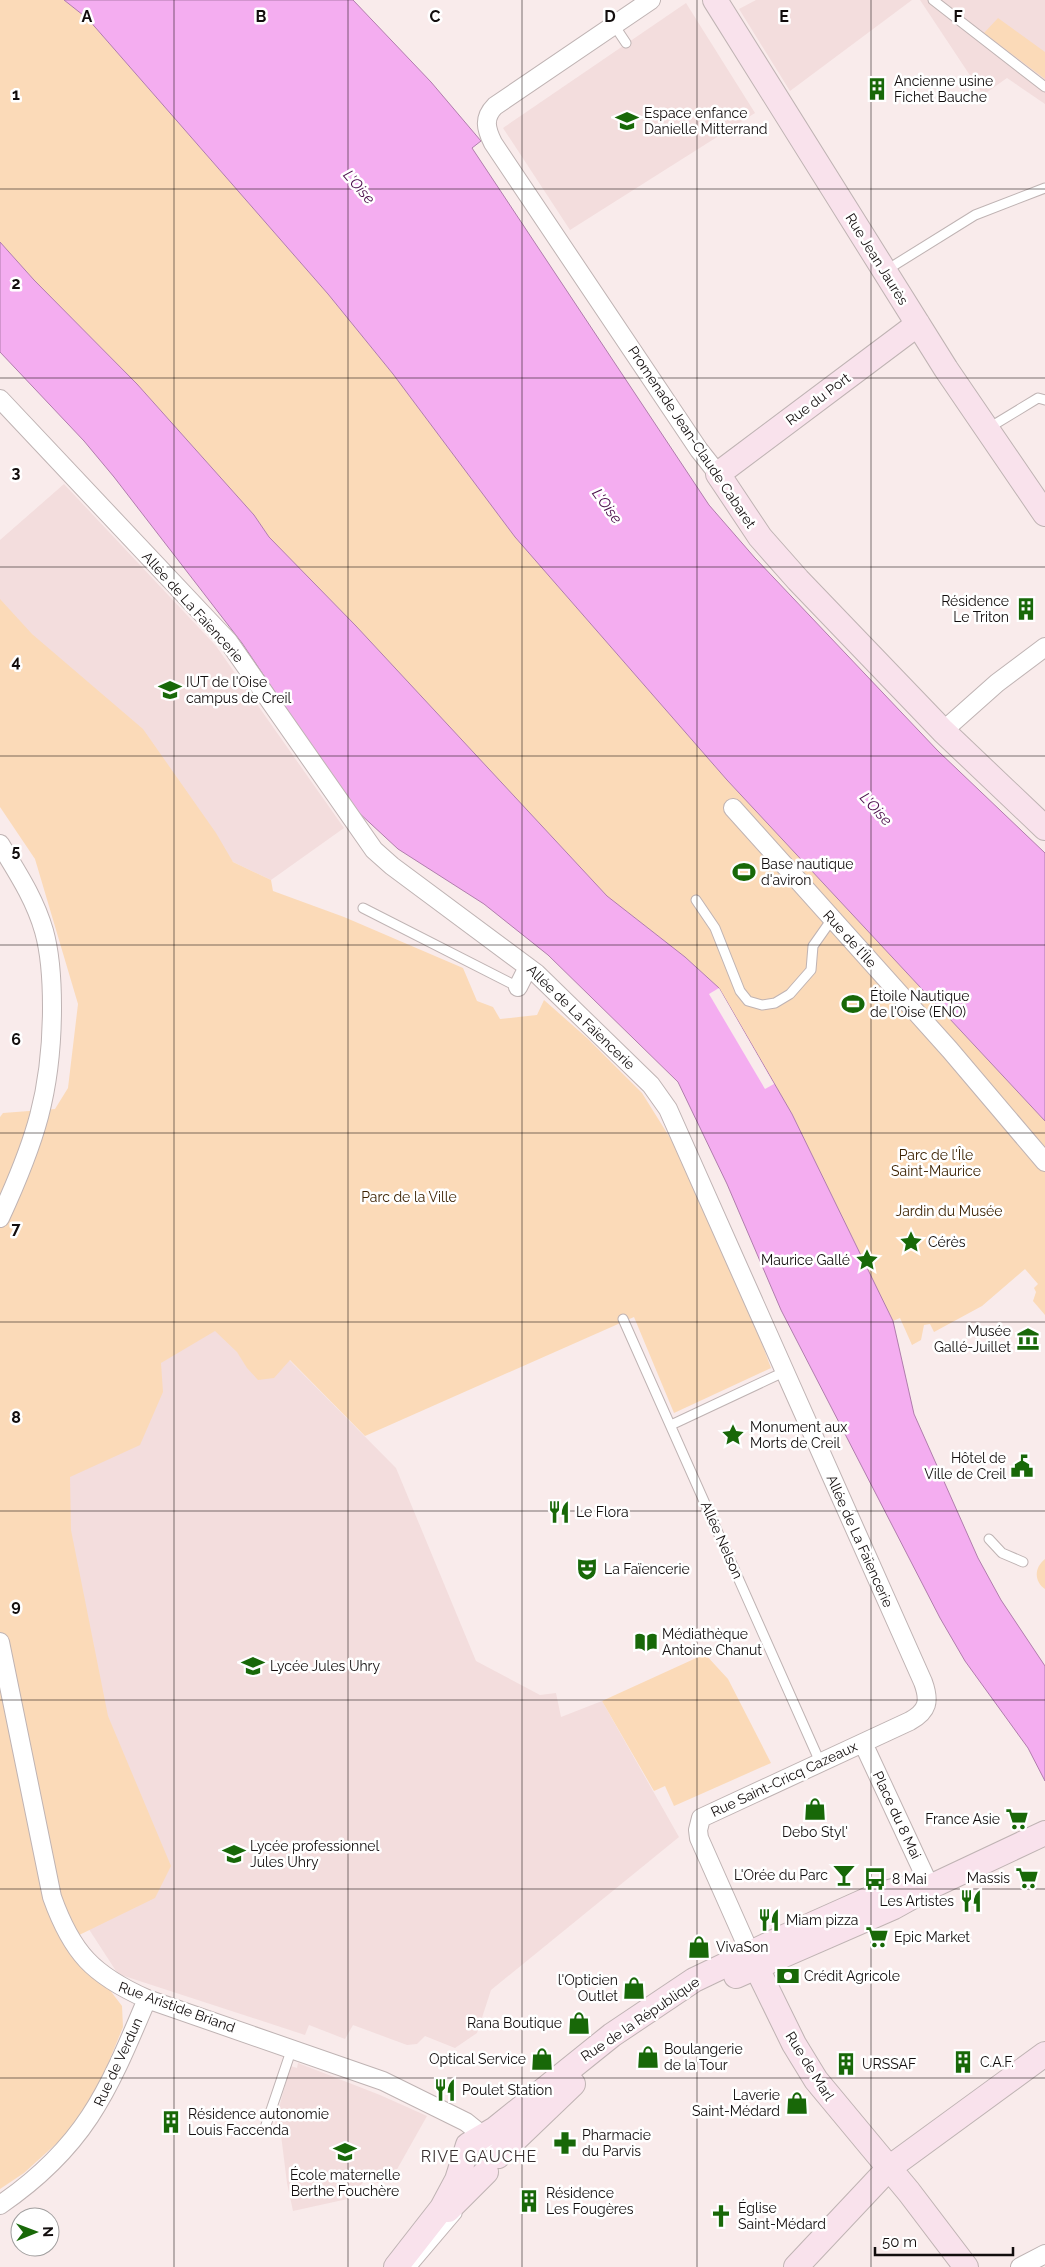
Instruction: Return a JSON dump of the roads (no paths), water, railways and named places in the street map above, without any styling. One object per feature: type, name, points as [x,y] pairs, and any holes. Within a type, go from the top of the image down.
[{"type":"main road","name":"Rue Jean Jaurès","points":[[718,1],[918,324],[1045,514]]},
{"type":"main road","name":"Rue du Port","points":[[718,474],[918,324]]},
{"type":"main road","name":"Promenade Jean-Claude Cabaret","points":[[718,474],[760,537],[943,731],[1045,828]]},
{"type":"main road","name":"Rue de la République","points":[[396,2267],[425,2232],[451,2192],[489,2155],[564,2072],[669,1995],[753,1960],[890,1891],[930,1887],[1045,1833]]},
{"type":"main road","name":"Rue de la République","points":[[489,2155],[538,2118],[588,2072],[667,2015],[753,1960]]},
{"type":"main road","name":"Rue de Marl","points":[[753,1960],[794,2044],[813,2076],[833,2103],[889,2168],[966,2267]]},
{"type":"main road","points":[[796,2267],[889,2168],[1045,2054]]},
{"type":"street","points":[[614,25],[651,0]]},
{"type":"street","name":"Promenade Jean-Claude Cabaret","points":[[614,25],[495,106],[489,112],[486,125],[493,143],[699,450],[718,474]]},
{"type":"street","name":"Allée de La Faïencerie","points":[[0,399],[228,641],[374,850],[392,866],[528,966],[651,1085],[664,1101],[786,1371],[926,1691],[927,1707],[918,1717],[864,1742]]},
{"type":"street","points":[[943,731],[997,684],[1045,648]]},
{"type":"street","name":"Rue de l'Île","points":[[732,808],[950,1050],[1045,1162]]},
{"type":"street","points":[[0,1218],[27,1157],[44,1099],[51,1041],[52,984],[44,931],[32,901],[2,854]]},
{"type":"street","points":[[518,987],[528,966]]},
{"type":"street","name":"Rue Aristide Briand","points":[[0,1642],[44,1869],[56,1910],[71,1939],[93,1968],[117,1986],[147,1999],[383,2081],[466,2122],[489,2155]]},
{"type":"street","name":"Rue Saint-Cricq Cazeaux","points":[[753,1960],[699,1838],[701,1818],[712,1811],[864,1742]]},
{"type":"street","name":"Place du 8 Mai","points":[[864,1742],[930,1887]]},
{"type":"street","name":"Rue de Verdun","points":[[0,2205],[48,2168],[83,2128],[112,2079],[147,1999]]},
{"type":"street","points":[[1020,2267],[1045,2254]]},
{"type":"lane","points":[[933,0],[1045,87]]},
{"type":"lane","points":[[614,25],[626,44]]},
{"type":"lane","points":[[885,272],[975,215],[1045,188]]},
{"type":"lane","points":[[987,429],[1038,398],[1045,400]]},
{"type":"lane","points":[[696,900],[715,928],[740,991],[748,1001],[762,1005],[776,1003],[790,994],[811,970],[813,946],[832,919]]},
{"type":"lane","points":[[363,908],[518,987]]},
{"type":"lane","name":"Allée Nelson","points":[[623,1319],[820,1762]]},
{"type":"lane","points":[[671,1425],[786,1371]]},
{"type":"lane","points":[[989,1539],[1002,1553],[1023,1562]]},
{"type":"lane","points":[[265,2128],[292,2048]]},
{"type":"lane","name":"Rue de la République","points":[[412,2267],[458,2212],[489,2155]]},
{"type":"water","name":"L'Oise","points":[[64,0],[353,0],[431,82],[481,141],[472,148],[709,505],[755,558],[938,751],[1045,853],[1045,1121],[727,780],[515,537],[393,374],[328,294],[88,19]]},
{"type":"water","points":[[0,242],[34,280],[137,384],[254,515],[269,537],[356,626],[607,896],[685,957],[719,988],[792,1114],[893,1321],[914,1414],[978,1558],[1001,1600],[1045,1666],[1045,1781],[1028,1748],[965,1661],[940,1618],[781,1310],[727,1184],[678,1082],[548,955],[484,904],[398,849],[357,811],[242,643],[114,477],[84,441],[0,352]]},
{"type":"place","name":"Ancienne usine Fichet Bauche","points":[[877,89]]},
{"type":"place","name":"Espace enfance Danielle Mitterrand","points":[[627,121]]},
{"type":"place","name":"Résidence Le Triton","points":[[1026,609]]},
{"type":"place","name":"IUT de l'Oise campus de Creil","points":[[170,690]]},
{"type":"place","name":"Base nautique d'aviron","points":[[744,872]]},
{"type":"place","name":"Étoile Nautique de l'Oise (ENO)","points":[[853,1004]]},
{"type":"place","name":"Cérès","points":[[911,1242]]},
{"type":"place","name":"Maurice Gallé","points":[[867,1260]]},
{"type":"place","name":"Musée Gallé-Juillet","points":[[1028,1339]]},
{"type":"place","name":"Monument aux Morts de Creil","points":[[733,1435]]},
{"type":"place","name":"Hôtel de Ville de Creil","points":[[1022,1466]]},
{"type":"place","name":"Le Flora","points":[[559,1512]]},
{"type":"place","name":"La Faïencerie","points":[[587,1569]]},
{"type":"place","name":"Médiathèque Antoine Chanut","points":[[646,1642]]},
{"type":"place","name":"Lycée Jules Uhry","points":[[253,1666]]},
{"type":"place","name":"Debo Styl'","points":[[815,1809]]},
{"type":"place","name":"France Asie","points":[[1017,1819]]},
{"type":"place","name":"Lycée professionnel Jules Uhry","points":[[234,1854]]},
{"type":"place","name":"L'Orée du Parc","points":[[844,1875]]},
{"type":"place","name":"Massis","points":[[1027,1878]]},
{"type":"place","name":"8 Mai","points":[[875,1879]]},
{"type":"place","name":"Les Artistes","points":[[971,1901]]},
{"type":"place","name":"Miam pizza","points":[[769,1920]]},
{"type":"place","name":"Epic Market","points":[[877,1937]]},
{"type":"place","name":"VivaSon","points":[[699,1947]]},
{"type":"place","name":"Crédit Agricole","points":[[788,1976]]},
{"type":"place","name":"l'Opticien Outlet","points":[[634,1988]]},
{"type":"place","name":"Rana Boutique","points":[[579,2023]]},
{"type":"place","name":"Boulangerie de la Tour","points":[[648,2057]]},
{"type":"place","name":"Optical Service","points":[[542,2059]]},
{"type":"place","name":"C.A.F.","points":[[963,2062]]},
{"type":"place","name":"URSSAF","points":[[846,2064]]},
{"type":"place","name":"Poulet Station","points":[[445,2090]]},
{"type":"place","name":"Laverie Saint-Médard","points":[[797,2103]]},
{"type":"place","name":"Résidence autonomie Louis Faccenda","points":[[171,2122]]},
{"type":"place","name":"Pharmacie du Parvis","points":[[565,2143]]},
{"type":"place","name":"École maternelle Berthe Fouchère","points":[[345,2152]]},
{"type":"place","name":"Résidence Les Fougères","points":[[529,2201]]},
{"type":"place","name":"Église Saint-Médard","points":[[721,2216]]},
{"type":"district","name":"RIVE GAUCHE","points":[[479,2156]]},
{"type":"park label","name":"Parc de l'Île Saint-Maurice","points":[[936,1164]]},
{"type":"park label","name":"Parc de la Ville","points":[[409,1197]]},
{"type":"park label","name":"Jardin du Musée","points":[[949,1211]]}]
